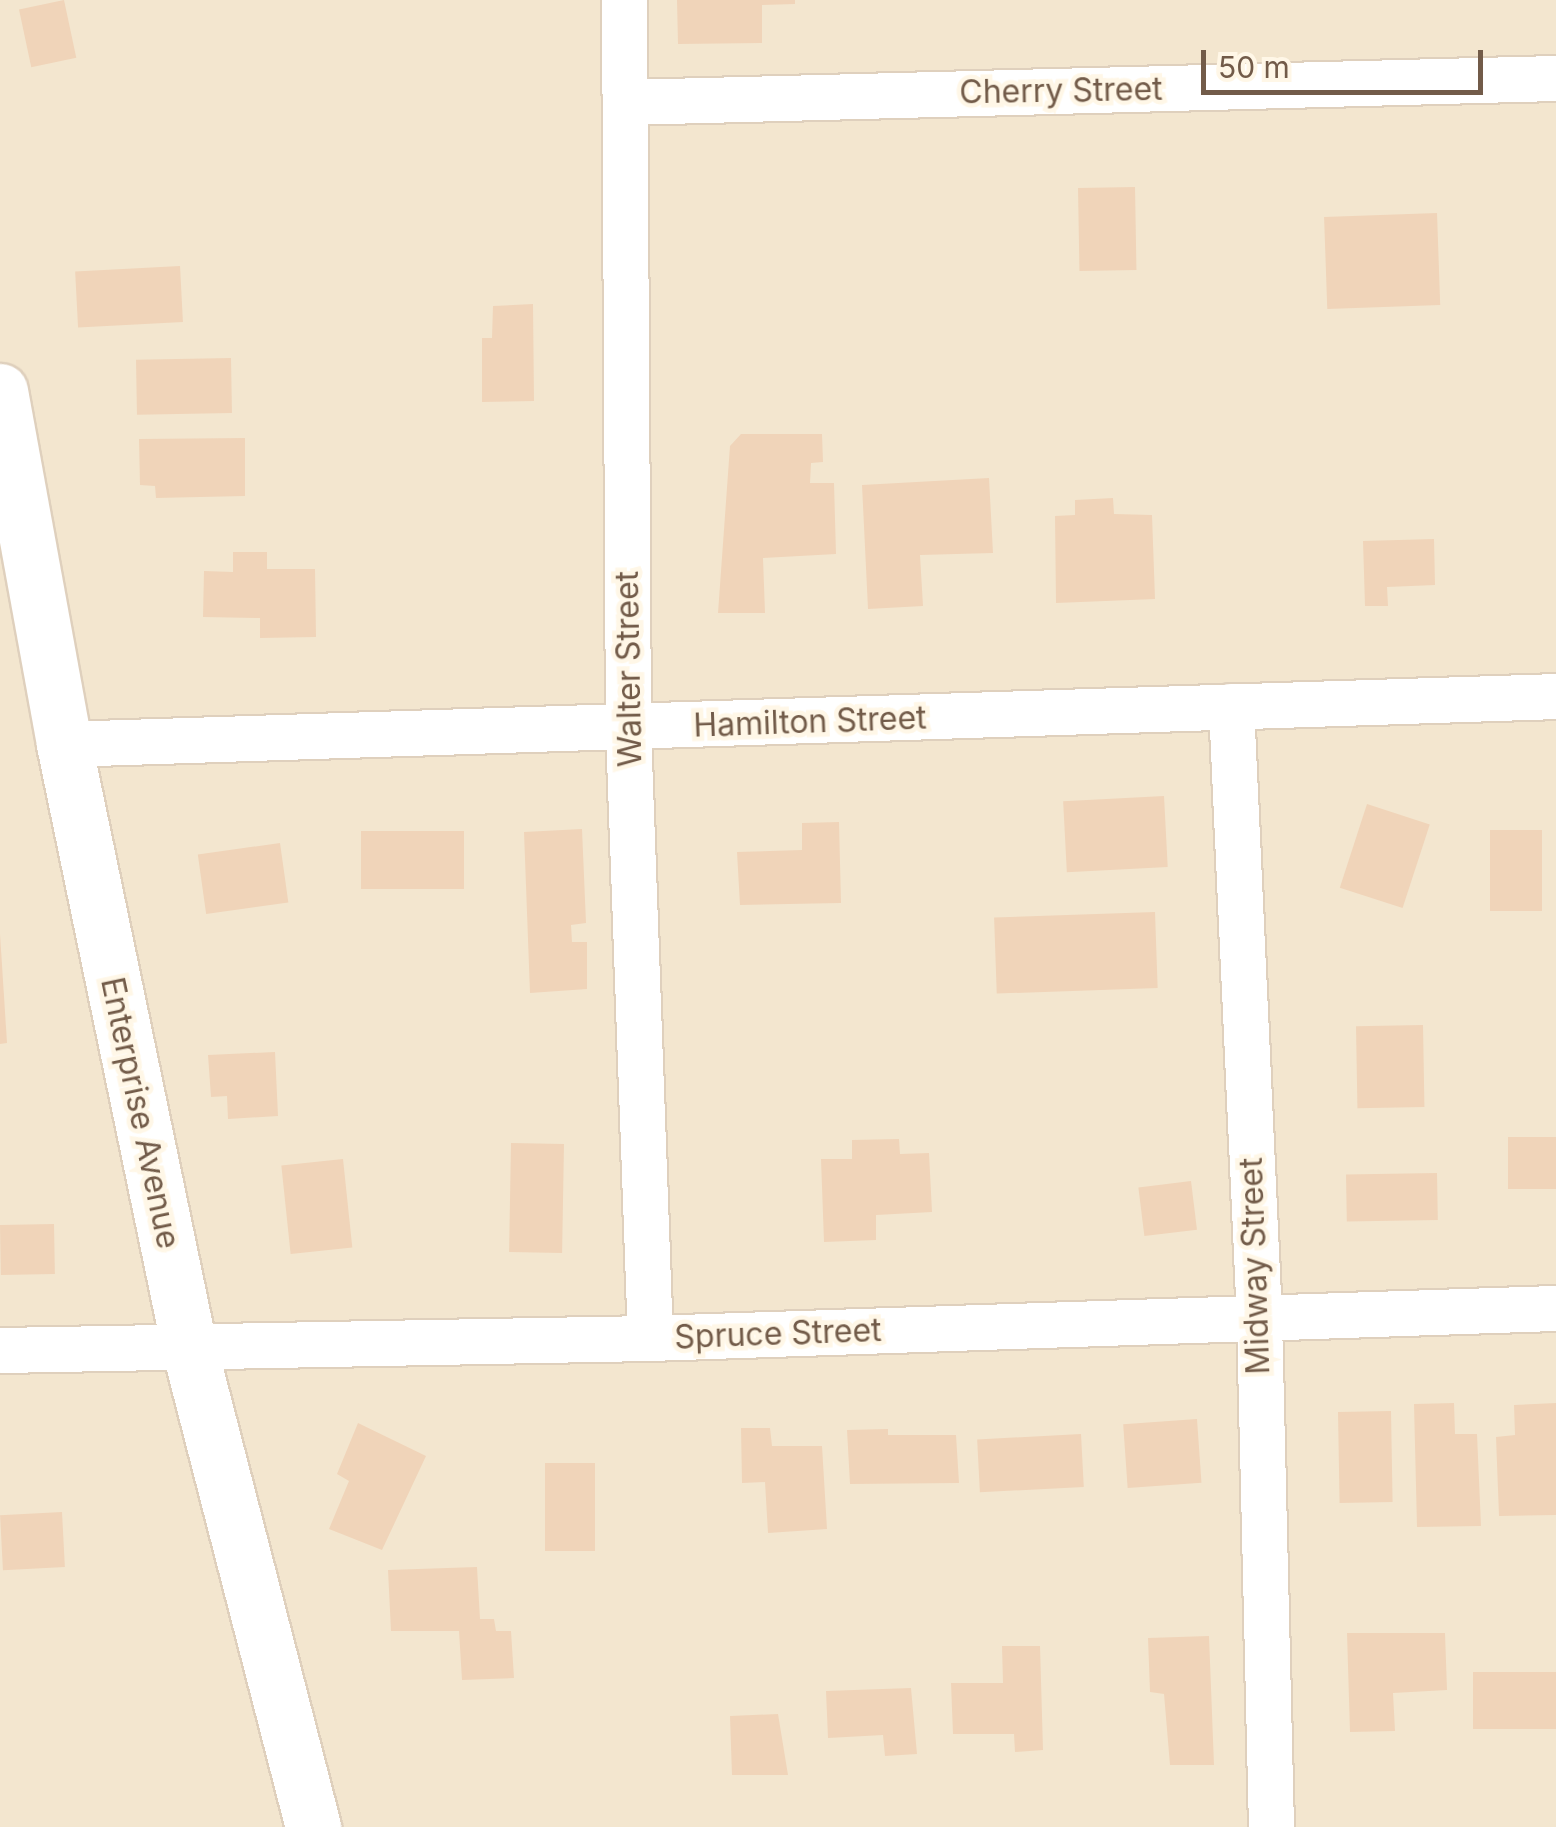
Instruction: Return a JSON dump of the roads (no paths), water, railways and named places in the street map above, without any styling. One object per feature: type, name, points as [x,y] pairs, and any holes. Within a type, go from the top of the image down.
[{"type":"street","name":"Walter Street","points":[[624,0],[628,730],[650,1338]]},
{"type":"street","name":"Cherry Street","points":[[627,102],[1556,78]]},
{"type":"street","name":"Enterprise Avenue","points":[[0,391],[64,744],[189,1347],[313,1827]]},
{"type":"street","name":"Hamilton Street","points":[[64,744],[628,730],[1556,696]]},
{"type":"street","name":"Midway Street","points":[[1232,706],[1258,1319],[1271,1827]]},
{"type":"street","name":"Spruce Street","points":[[0,1350],[650,1338],[1556,1308]]}]
